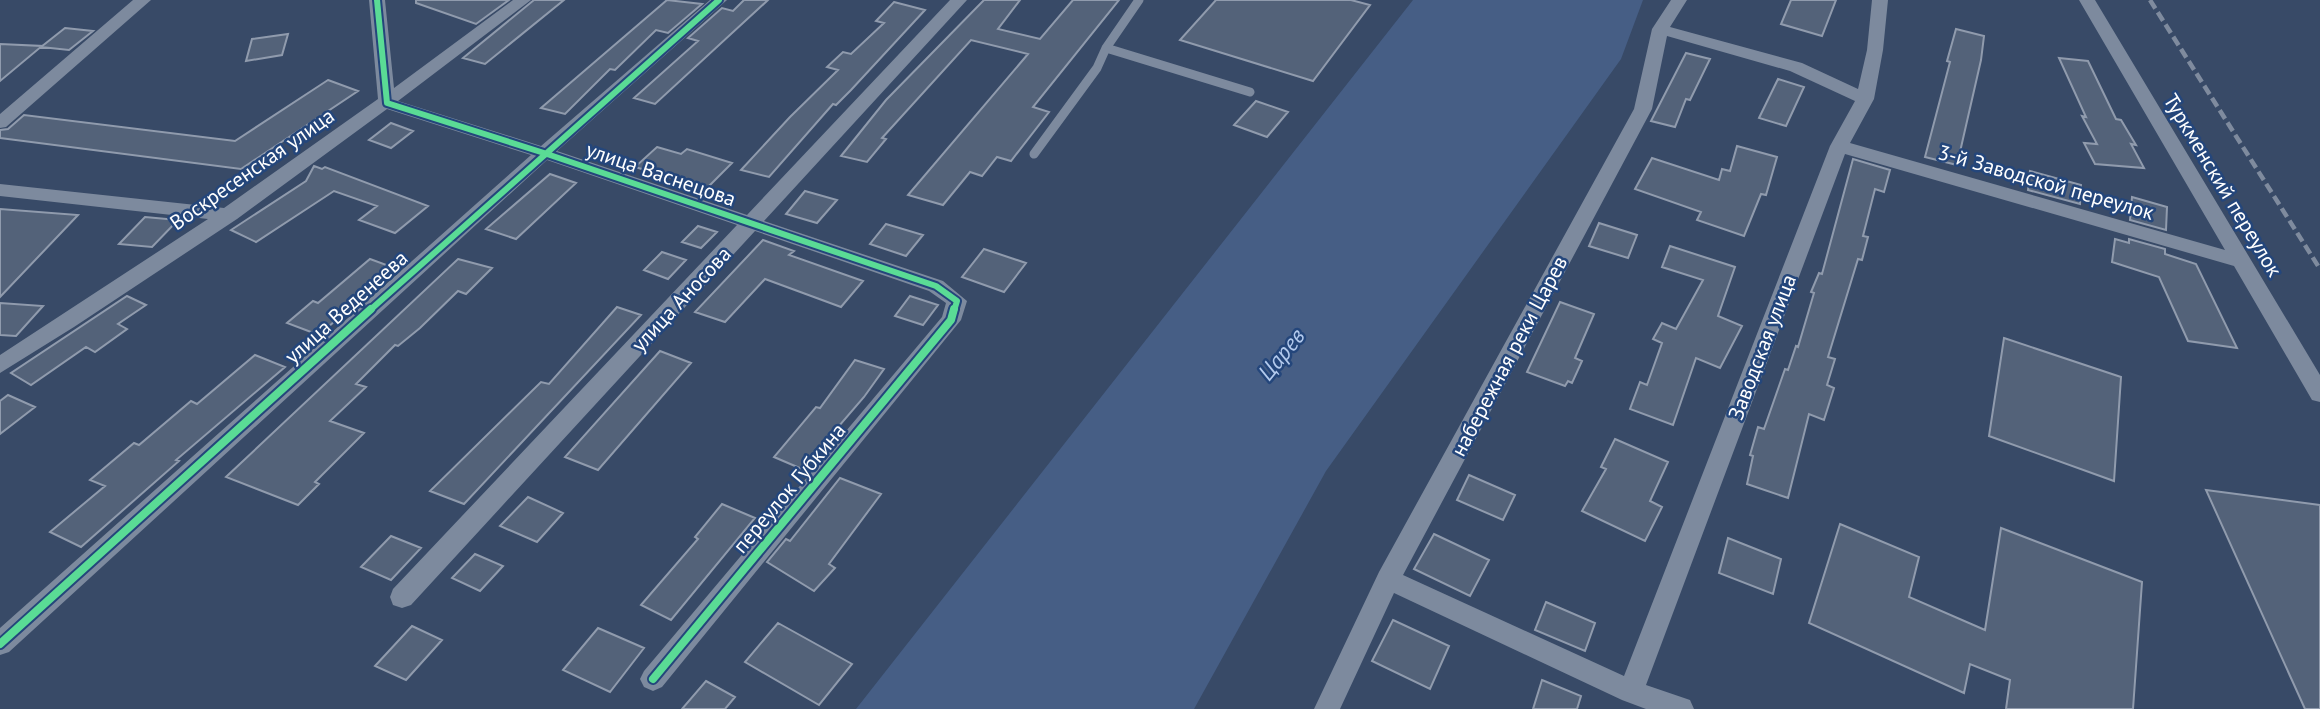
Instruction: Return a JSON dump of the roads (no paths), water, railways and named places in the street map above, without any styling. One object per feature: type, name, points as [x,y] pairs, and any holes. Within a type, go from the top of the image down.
[{"type":"street","points":[[0,123],[143,0]]},
{"type":"street","points":[[377,0],[387,103]]},
{"type":"street","name":"Воскресенская улица","points":[[5,359],[230,215],[387,103],[523,0]]},
{"type":"street","name":"улица Веденеева","points":[[0,644],[544,153],[719,0]]},
{"type":"street","name":"улица Аносова","points":[[402,597],[959,0]]},
{"type":"street","name":"набережная реки Царев","points":[[1327,709],[1388,579],[1643,109],[1660,29],[1679,0]]},
{"type":"street","name":"Заводская улица","points":[[1631,692],[1839,146],[1865,99],[1875,50],[1880,0]]},
{"type":"street","name":"Туркменский переулок","points":[[2087,0],[2320,394]]},
{"type":"street","points":[[1660,29],[1796,67],[1865,99]]},
{"type":"street","name":"улица Васнецова","points":[[387,103],[544,153],[936,286],[957,301],[951,320]]},
{"type":"street","name":"3-й Заводской переулок","points":[[1839,146],[2241,261]]},
{"type":"street","points":[[0,190],[230,215]]},
{"type":"street","name":"переулок Губкина","points":[[653,679],[951,320]]},
{"type":"street","points":[[1388,579],[1631,692],[1681,709]]},
{"type":"lane","points":[[1034,154],[1097,68],[1139,0]]},
{"type":"lane","points":[[1107,48],[1250,92]]},
{"type":"water","name":"Царев","points":[[1413,0],[1643,0],[1621,59],[1326,471],[1194,709],[856,709]]},
{"type":"railway","points":[[2150,0],[2320,269]]}]
